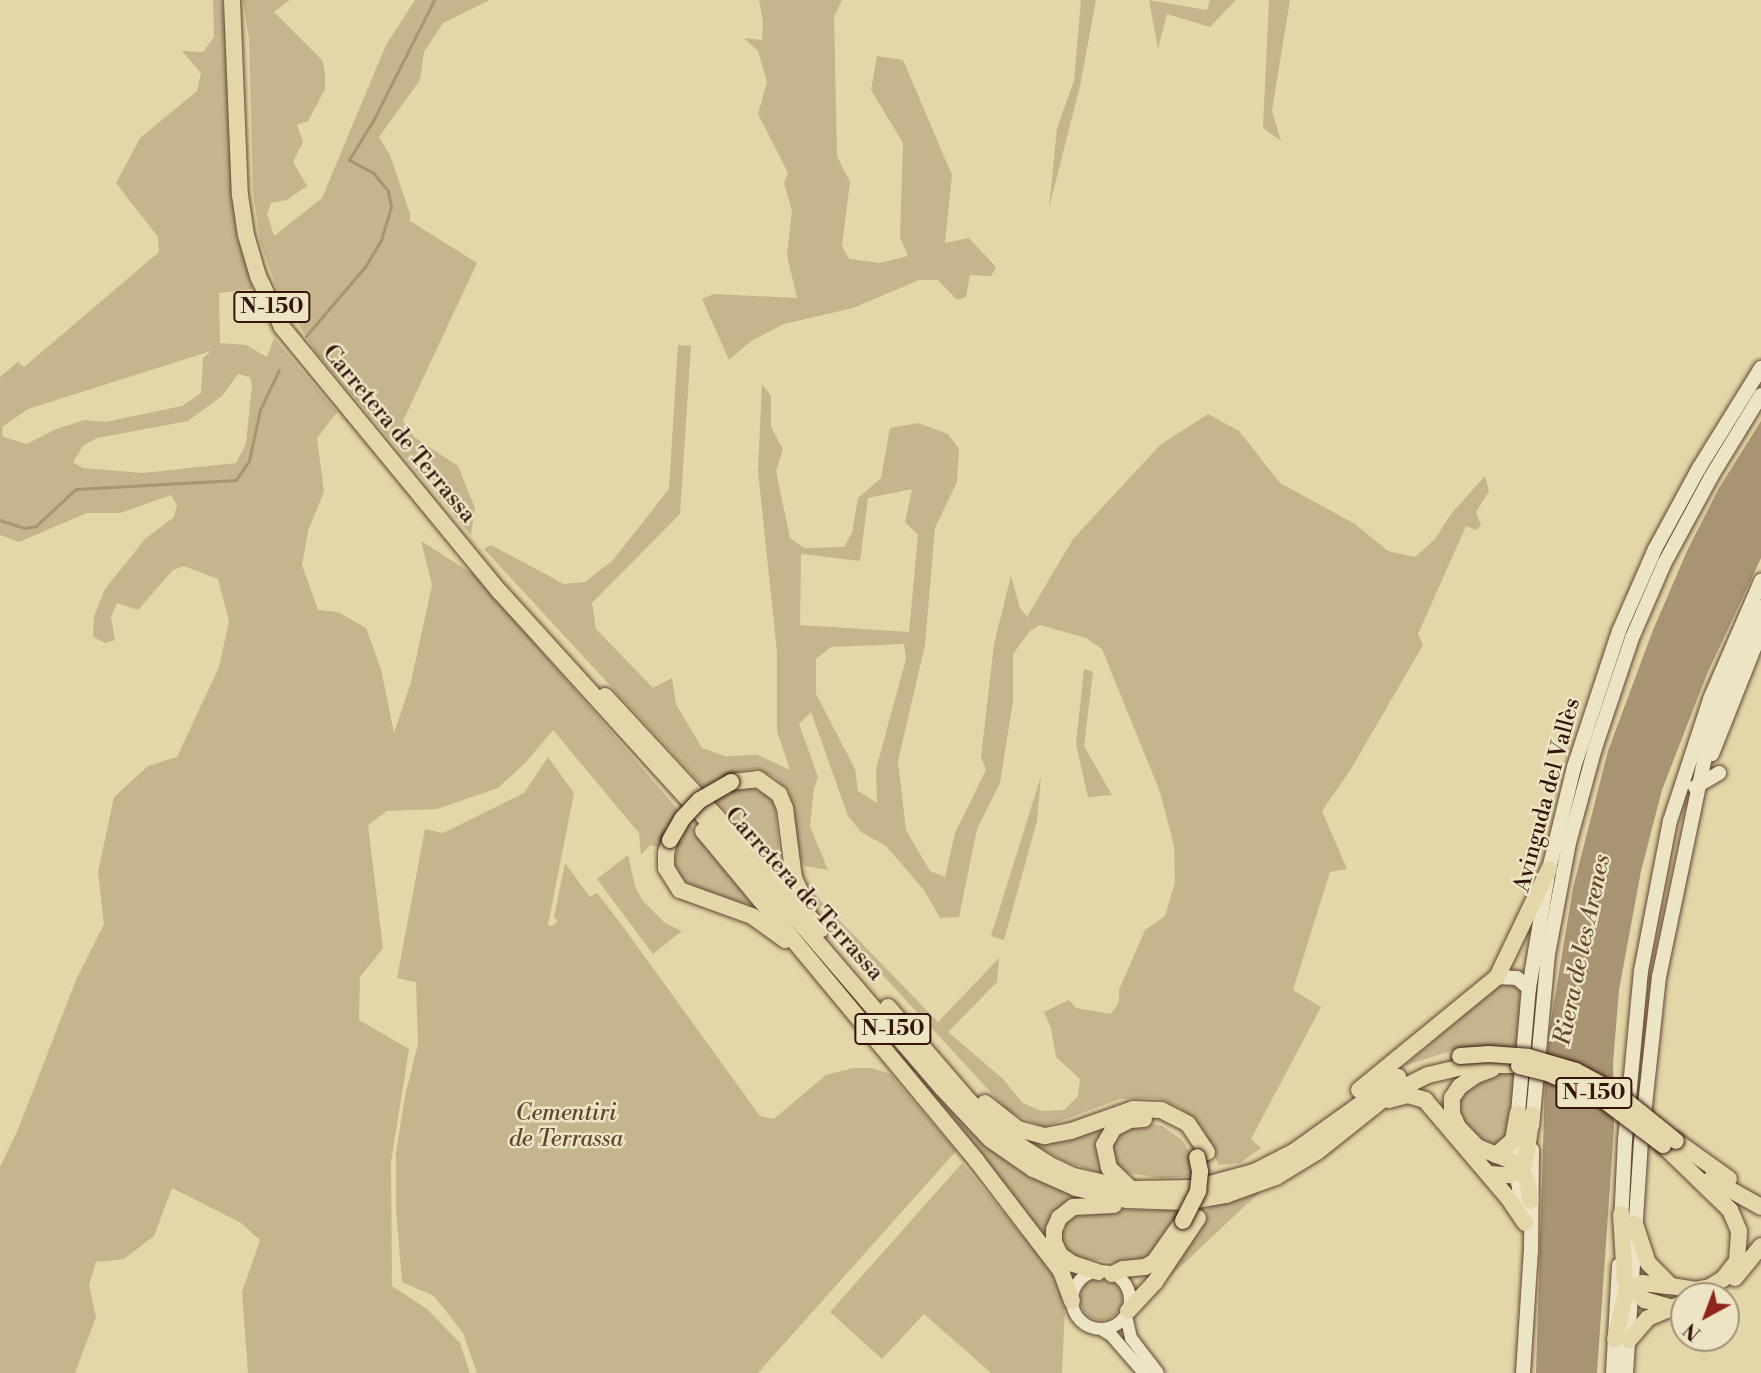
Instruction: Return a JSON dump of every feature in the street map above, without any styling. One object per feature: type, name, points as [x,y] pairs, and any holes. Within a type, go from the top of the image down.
[{"type":"main road","name":"Carretera de Terrassa","points":[[232,0],[240,195],[246,235],[264,291],[282,327],[483,568],[500,592],[992,1140],[1033,1169],[1076,1188],[1112,1198],[1162,1203],[1226,1195],[1276,1177],[1317,1152],[1413,1081],[1467,1065],[1489,1054],[1528,1057],[1576,1071],[1615,1092],[1670,1143]]},
{"type":"main road","name":"Avinguda del Vallès","points":[[1523,1373],[1531,1201],[1525,1114],[1529,988],[1549,869],[1574,766],[1629,607],[1688,486],[1761,368]]},
{"type":"main road","name":"Avinguda del Vallès","points":[[1525,1114],[1550,943],[1569,843],[1598,738],[1632,638],[1664,564],[1711,477],[1761,395]]},
{"type":"main road","name":"Carretera de Terrassa","points":[[483,568],[508,591],[813,920],[986,1119],[1025,1150],[1074,1176],[1131,1189],[1195,1188],[1243,1176],[1283,1158],[1400,1076],[1425,1064],[1513,1065],[1550,1074],[1586,1089],[1750,1193],[1761,1207]]},
{"type":"main road","points":[[1670,1304],[1650,1302],[1625,1281],[1628,1219],[1625,1140],[1641,971],[1670,821],[1699,730],[1737,631],[1761,581]]},
{"type":"main road","points":[[1613,1373],[1622,1340],[1628,1219],[1659,977],[1697,785],[1720,702],[1761,607]]},
{"type":"main road","points":[[1705,760],[1761,631]]},
{"type":"main road","points":[[632,742],[656,775],[1052,1258],[1061,1271],[1072,1301]]},
{"type":"main road","points":[[1668,837],[1684,802],[1697,785],[1721,774],[1705,760]]},
{"type":"main road","points":[[813,920],[793,878],[785,808],[779,794],[758,779],[731,782],[700,800],[682,819],[666,853],[666,868],[680,890],[762,922],[828,982]]},
{"type":"main road","points":[[697,793],[793,878]]},
{"type":"main road","points":[[1283,1158],[1316,1125],[1497,976],[1549,869]]},
{"type":"main road","points":[[1497,976],[1511,976],[1529,988]]},
{"type":"main road","points":[[925,1049],[1000,1117],[1025,1132],[1058,1135],[1125,1111],[1147,1108],[1182,1119],[1194,1130],[1209,1188],[1155,1282],[1127,1313]]},
{"type":"main road","points":[[1467,1065],[1454,1094],[1452,1114],[1471,1143],[1519,1168],[1527,1181],[1531,1201]]},
{"type":"main road","points":[[1380,1103],[1402,1095],[1425,1100],[1488,1174],[1525,1223]]},
{"type":"main road","points":[[1496,1155],[1513,1140],[1525,1114]]},
{"type":"main road","points":[[1488,1174],[1504,1177],[1519,1168],[1527,1158],[1525,1114]]},
{"type":"main road","points":[[1131,1189],[1109,1168],[1104,1151],[1111,1132],[1125,1122],[1149,1119],[1170,1125],[1202,1155]]},
{"type":"main road","points":[[1670,1143],[1725,1203],[1737,1223],[1740,1241],[1733,1267],[1718,1282]]},
{"type":"main road","name":"Avinguda del Vallès","points":[[1519,1168],[1528,1272]]},
{"type":"main road","points":[[1750,1193],[1761,1213]]},
{"type":"main road","points":[[1162,1203],[1087,1204],[1063,1213],[1054,1230],[1057,1251],[1073,1264],[1105,1273],[1139,1269],[1154,1262],[1190,1219]]},
{"type":"main road","points":[[1628,1219],[1648,1263],[1670,1285]]},
{"type":"main road","points":[[1730,1282],[1761,1246]]},
{"type":"main road","points":[[1626,1373],[1622,1340],[1624,1296],[1631,1288],[1642,1283],[1670,1286]]},
{"type":"main road","points":[[1622,1340],[1643,1322],[1670,1308]]},
{"type":"street","points":[[1144,1373],[1112,1336],[1079,1319],[1072,1301],[1077,1285],[1083,1278],[1105,1273],[1120,1279],[1129,1292],[1127,1313],[1131,1338],[1158,1373]]},
{"type":"street","points":[[1101,1329],[1115,1326],[1127,1313]]},
{"type":"green space","points":[[213,0],[222,0],[236,233],[253,289],[219,293],[220,343],[246,345],[267,357],[274,338],[337,412],[317,438],[324,492],[308,531],[302,565],[318,610],[338,612],[366,628],[381,669],[394,733],[411,682],[432,585],[421,541],[478,577],[679,811],[659,848],[650,845],[641,855],[639,833],[553,730],[526,762],[498,788],[437,809],[387,811],[368,825],[383,948],[360,977],[359,1020],[409,1049],[391,1162],[392,1286],[427,1309],[460,1343],[470,1373],[248,1373],[242,1292],[260,1240],[241,1223],[172,1188],[154,1236],[124,1259],[96,1262],[89,1285],[96,1317],[75,1373],[0,1373],[0,1167],[17,1132],[76,980],[104,924],[98,872],[114,797],[148,766],[177,757],[219,667],[229,621],[218,579],[184,566],[173,570],[138,610],[117,603],[111,617],[115,640],[105,643],[93,637],[94,616],[105,589],[145,539],[174,517],[177,505],[171,495],[120,513],[87,513],[19,542],[0,535],[0,377],[18,362],[24,367],[159,252],[158,237],[116,183],[140,138],[197,91],[201,73],[182,51],[203,52],[214,37]],"holes":[[[211,351],[203,358],[201,393],[182,406],[105,422],[85,420],[56,429],[27,444],[3,437],[2,427],[28,409]],[[238,374],[250,377],[252,384],[246,444],[236,463],[143,473],[83,468],[73,462],[83,446],[97,438],[188,421],[222,396]]]},
{"type":"green space","points":[[243,0],[290,0],[274,12],[322,60],[325,72],[325,89],[308,121],[297,125],[303,142],[293,162],[307,186],[287,200],[271,203],[267,214],[274,236],[322,198],[386,45],[415,0],[490,0],[443,23],[424,52],[420,80],[379,137],[390,155],[410,221],[477,263],[403,421],[414,437],[458,466],[475,508],[471,535],[316,352],[277,289],[260,241],[253,191],[249,39]]},
{"type":"green space","points":[[759,0],[842,0],[834,17],[837,156],[850,182],[842,246],[849,259],[879,263],[908,256],[900,237],[903,143],[871,90],[877,56],[903,60],[952,175],[945,243],[969,238],[996,267],[991,276],[970,275],[966,297],[957,300],[938,280],[919,280],[853,308],[784,324],[751,341],[729,360],[702,299],[714,294],[797,298],[787,255],[792,211],[784,183],[788,173],[758,114],[767,82],[758,51],[744,38],[762,40],[763,22]]},
{"type":"green space","points":[[1081,0],[1096,0],[1080,86],[1049,208],[1057,128],[1074,81]]},
{"type":"green space","points":[[1149,0],[1207,10],[1210,0],[1236,0],[1210,27],[1167,14],[1158,49]]},
{"type":"green space","points":[[1269,0],[1290,0],[1272,111],[1281,141],[1263,128]]},
{"type":"green space","points":[[678,345],[691,346],[680,514],[592,603],[596,629],[653,688],[672,678],[676,704],[702,748],[725,756],[758,755],[790,770],[777,731],[777,652],[758,471],[762,384],[771,396],[771,427],[783,449],[776,471],[790,538],[804,548],[844,547],[852,533],[858,498],[881,478],[890,428],[918,423],[948,434],[959,449],[957,482],[935,528],[925,645],[898,761],[906,830],[930,871],[945,877],[955,833],[986,770],[981,757],[994,644],[1011,576],[1020,608],[1027,617],[1073,539],[1160,445],[1208,414],[1239,431],[1280,483],[1355,524],[1388,551],[1415,557],[1435,539],[1451,514],[1485,476],[1489,491],[1476,512],[1481,525],[1476,530],[1466,526],[1418,634],[1423,645],[1351,769],[1322,811],[1347,869],[1330,872],[1293,990],[1321,1007],[1251,1139],[1261,1148],[1240,1163],[1219,1165],[1202,1128],[1179,1107],[1157,1098],[1120,1099],[1044,1127],[1009,1112],[817,904],[813,893],[938,1022],[999,958],[997,982],[948,1032],[1002,1078],[1023,1103],[1041,1111],[1064,1110],[1078,1096],[1080,1079],[1056,1057],[1051,1028],[1044,1012],[1069,1000],[1076,1008],[1111,1014],[1119,1002],[1119,990],[1145,930],[1165,916],[1175,882],[1174,846],[1160,792],[1102,649],[1086,638],[1040,625],[1030,631],[1013,654],[1013,701],[1000,783],[977,829],[959,917],[940,918],[924,890],[886,846],[861,832],[848,816],[811,712],[799,724],[818,777],[810,826],[828,870],[805,866],[796,854],[794,810],[789,791],[775,777],[756,769],[739,771],[704,787],[484,549],[491,545],[564,584],[585,582],[613,560],[669,489]],"holes":[[[912,489],[905,522],[918,535],[909,632],[800,625],[801,554],[860,561],[868,498]],[[904,644],[906,659],[876,769],[877,803],[858,791],[855,769],[816,694],[816,659],[831,647]]]},
{"type":"green space","points":[[1084,669],[1093,672],[1084,746],[1112,795],[1088,797],[1076,744]]},
{"type":"green space","name":"Cementiri de Terrassa","points":[[548,757],[574,793],[548,925],[552,926],[558,921],[554,917],[565,863],[590,897],[597,893],[624,928],[760,1116],[774,1119],[826,1075],[853,1068],[872,1068],[890,1074],[956,1151],[758,1373],[477,1373],[463,1333],[434,1296],[402,1282],[396,1209],[396,1153],[405,1096],[418,1044],[416,982],[397,978],[425,829],[443,833],[524,793]]},
{"type":"green space","points":[[1041,776],[1037,821],[1004,940],[991,936]]},
{"type":"green space","points":[[745,787],[765,793],[775,805],[779,854],[769,851],[714,799]]},
{"type":"green space","points":[[689,823],[765,913],[752,906],[696,888],[680,877],[674,860]]},
{"type":"green space","points":[[628,855],[635,886],[642,900],[665,923],[682,931],[653,954],[597,879]]},
{"type":"green space","points":[[736,862],[1037,1179],[1083,1199],[1049,1245]]},
{"type":"green space","points":[[1500,984],[1510,984],[1521,990],[1517,1048],[1457,1049],[1404,1066]]},
{"type":"green space","points":[[1514,1073],[1510,1133],[1498,1145],[1485,1145],[1461,1121],[1458,1104],[1464,1090],[1492,1075]]},
{"type":"green space","points":[[1117,1119],[1107,1175],[1064,1161],[1024,1139]]},
{"type":"green space","points":[[1145,1123],[1162,1126],[1182,1140],[1190,1153],[1195,1176],[1160,1178],[1122,1172],[1109,1154],[1119,1131]]},
{"type":"green space","points":[[962,1163],[1051,1270],[1065,1307],[1062,1373],[991,1373],[924,1314],[882,1359],[830,1312]]},
{"type":"green space","points":[[1261,1191],[1148,1297],[1211,1205]]},
{"type":"green space","points":[[1110,1209],[1183,1209],[1151,1257],[1132,1264],[1070,1257],[1058,1239],[1068,1215]]},
{"type":"green space","points":[[1101,1278],[1116,1284],[1122,1299],[1116,1314],[1101,1320],[1086,1314],[1080,1299],[1086,1284]]},
{"type":"water","name":"Riera de les Arenes","points":[[1761,421],[1761,558],[1707,674],[1662,790],[1641,871],[1619,990],[1613,1063],[1614,1128],[1597,1373],[1536,1373],[1545,1083],[1550,1027],[1573,888],[1608,751],[1653,630],[1687,551],[1719,488]]},
{"type":"waterway","points":[[306,336],[365,267],[381,240],[391,207],[388,191],[373,173],[349,160],[374,119],[434,0]]},
{"type":"waterway","points":[[0,520],[24,528],[36,526],[76,489],[236,480],[249,461],[260,410],[279,370]]}]
